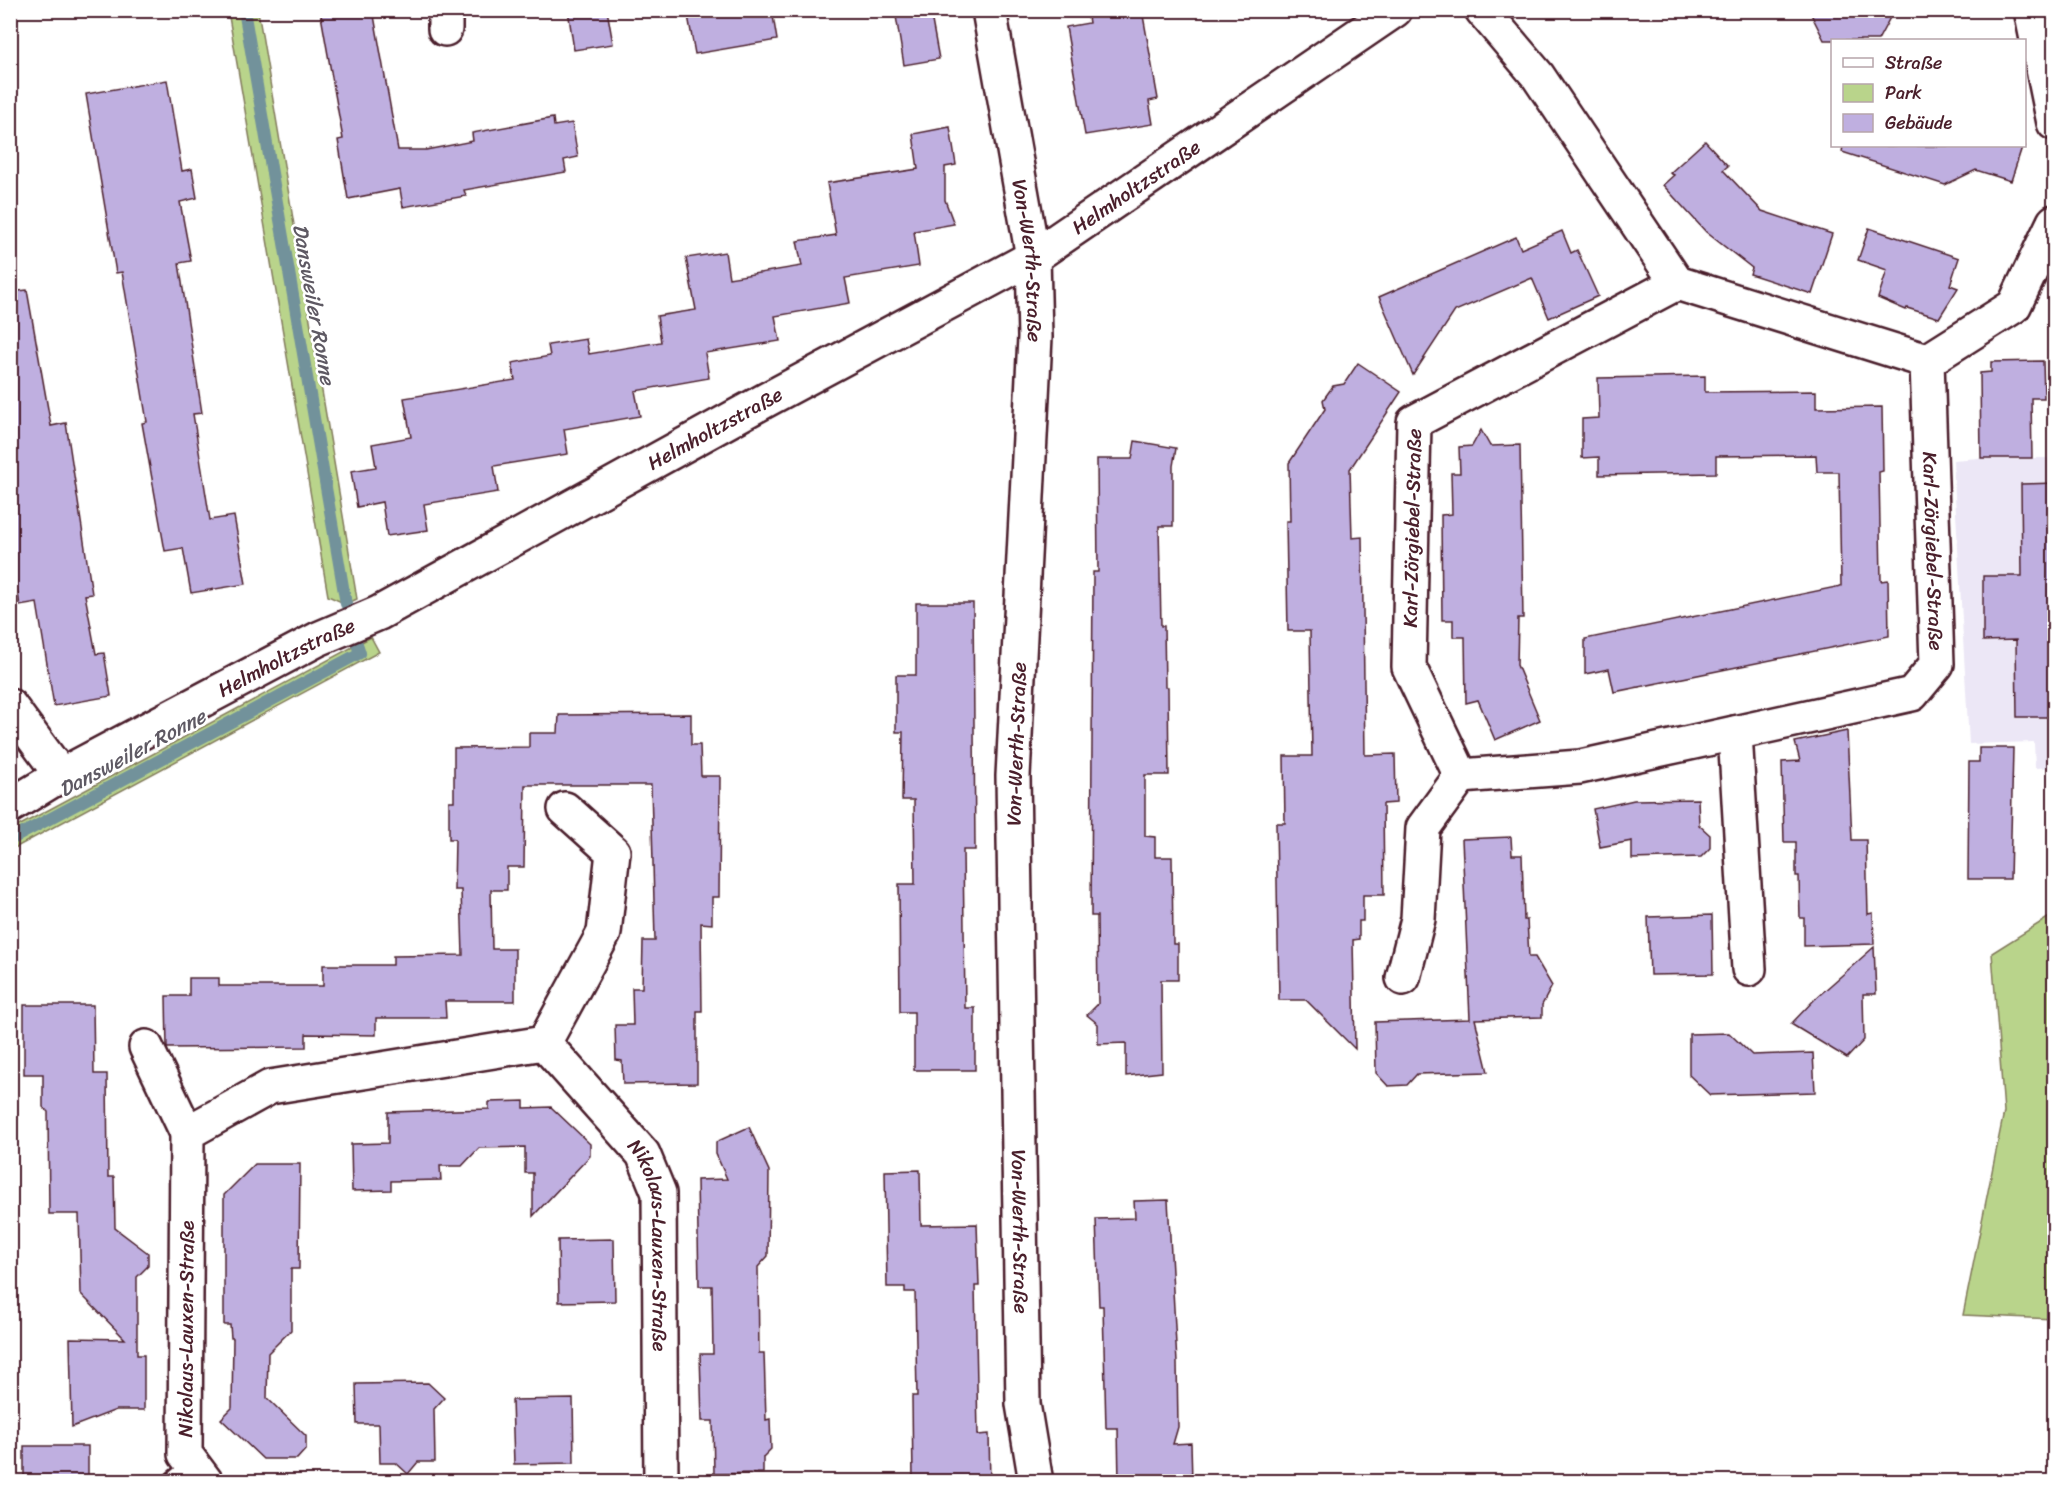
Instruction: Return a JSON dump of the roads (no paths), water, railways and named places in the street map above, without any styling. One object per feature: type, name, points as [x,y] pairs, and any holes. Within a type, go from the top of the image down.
[{"type":"street","name":"Von-Werth-Straße","points":[[989,10],[1033,257],[1035,337],[1013,776],[1023,1404],[1036,1482]]},
{"type":"street","name":"Helmholtzstraße","points":[[10,806],[60,775],[318,639],[379,613],[766,399],[1033,257],[1395,10]]},
{"type":"street","points":[[1482,10],[1538,76],[1677,283],[1926,361],[2014,306],[2055,222]]},
{"type":"street","points":[[2031,10],[2055,123]]},
{"type":"street","name":"Karl-Zörgiebel-Straße","points":[[1677,283],[1414,422],[1409,667],[1461,776],[1580,767],[1912,694],[1937,664],[1926,361]]},
{"type":"street","points":[[10,706],[60,775]]},
{"type":"street","points":[[1735,733],[1749,969]]},
{"type":"street","points":[[1403,978],[1418,919],[1423,828],[1461,776]]},
{"type":"street","points":[[187,1133],[270,1087],[544,1043],[604,933],[613,852],[565,809]]},
{"type":"street","name":"Nikolaus-Lauxen-Straße","points":[[544,1043],[643,1154],[659,1193],[661,1482]]},
{"type":"street","name":"Nikolaus-Lauxen-Straße","points":[[146,1047],[187,1133],[185,1454],[192,1476]]},
{"type":"waterway","name":"Dansweiler Ronne","points":[[244,10],[346,604]]},
{"type":"waterway","name":"Dansweiler Ronne","points":[[10,840],[360,653],[357,644]]}]
